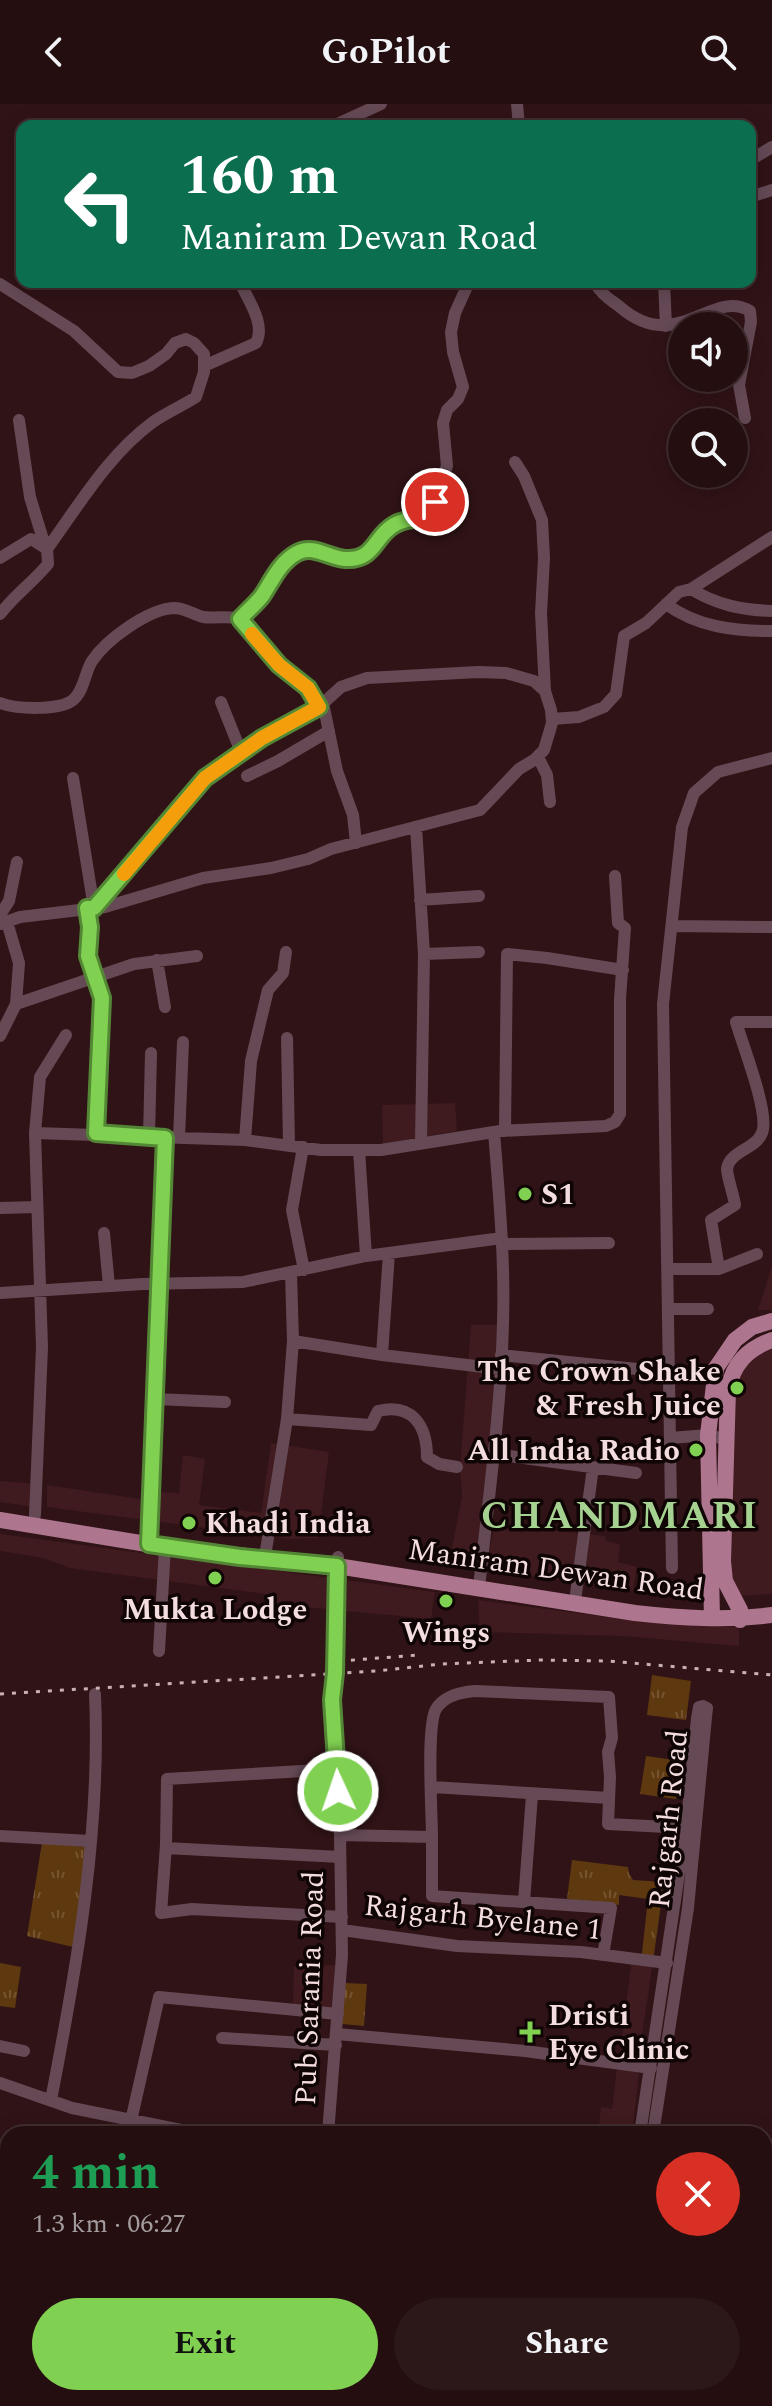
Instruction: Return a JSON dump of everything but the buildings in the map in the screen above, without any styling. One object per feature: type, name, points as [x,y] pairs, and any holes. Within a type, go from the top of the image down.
[{"type":"main road","points":[[712,1613],[708,1435],[713,1383],[721,1357],[735,1340],[752,1327],[772,1321]]},
{"type":"main road","points":[[740,1615],[725,1581],[723,1561],[728,1390],[735,1368],[752,1349],[772,1340]]},
{"type":"main road","name":"Maniram Dewan Road","points":[[0,1511],[35,1515],[155,1542],[266,1550],[635,1613],[684,1618],[712,1613]]},
{"type":"main road","name":"Maniram Dewan Road","points":[[0,1520],[155,1542],[480,1579],[712,1613],[772,1615]]},
{"type":"main road","name":"Maniram Dewan Road","points":[[740,1615],[772,1606]]},
{"type":"street","points":[[346,120],[381,104]]},
{"type":"street","points":[[0,284],[74,331],[118,372],[132,373],[149,366],[175,343],[186,339],[204,354],[196,397],[154,421],[117,457],[83,496],[47,549]]},
{"type":"street","points":[[204,366],[256,343],[260,336],[258,322],[243,288]]},
{"type":"street","points":[[240,619],[260,599],[277,571],[296,553],[311,549],[346,559],[369,554],[392,526],[406,520],[420,519],[429,513],[447,466],[443,423],[447,410],[458,399],[463,387],[451,332],[455,313],[466,288]]},
{"type":"street","points":[[598,288],[632,318],[649,326],[666,326],[723,308],[741,306],[750,311],[751,322],[739,385],[743,408]]},
{"type":"street","points":[[664,288],[666,326]]},
{"type":"street","points":[[0,614],[48,564],[47,549],[30,497],[19,420]]},
{"type":"street","points":[[2,920],[90,908],[138,898],[203,878],[242,874],[295,862],[480,810],[519,769],[544,750],[552,719],[545,691],[541,613],[544,558],[542,520],[515,462]]},
{"type":"street","points":[[552,719],[579,717],[604,707],[616,694],[624,636],[646,623],[679,592],[691,589],[772,537]]},
{"type":"street","points":[[0,558],[31,539],[47,549]]},
{"type":"street","points":[[691,589],[707,599],[740,610],[772,611]]},
{"type":"street","points":[[666,604],[684,617],[719,627],[772,631]]},
{"type":"street","points":[[0,703],[12,707],[34,707],[58,706],[73,700],[100,650],[141,618],[153,613],[176,608],[187,609],[204,617],[231,616],[240,619],[279,665],[308,688],[321,705],[337,771],[353,815],[356,843]]},
{"type":"street","points":[[90,908],[205,778],[262,738],[321,705],[341,687],[367,678],[506,673],[534,681],[545,691]]},
{"type":"street","points":[[221,702],[241,752]]},
{"type":"street","points":[[247,776],[329,731]]},
{"type":"street","points":[[538,757],[547,775],[550,802]]},
{"type":"street","points":[[672,1568],[663,1004],[682,827],[694,793],[718,772],[772,758]]},
{"type":"street","points":[[73,778],[90,908],[88,956],[102,998],[96,1133]]},
{"type":"street","points":[[416,827],[424,954],[421,1143]]},
{"type":"street","points":[[0,1036],[16,1004],[19,963],[2,920],[17,862]]},
{"type":"street","points":[[35,1133],[245,1140],[321,1150],[381,1150],[500,1132],[606,1126],[615,1122],[620,1114],[620,999],[625,928],[618,923],[615,876]]},
{"type":"street","points":[[420,900],[479,896]]},
{"type":"street","points":[[672,926],[772,927]]},
{"type":"street","points":[[245,1140],[251,1061],[268,990],[283,973],[286,952]]},
{"type":"street","points":[[424,954],[479,952]]},
{"type":"street","points":[[480,1579],[501,1369],[500,1132],[507,954],[623,970]]},
{"type":"street","points":[[16,1004],[134,964],[197,956]]},
{"type":"street","points":[[157,960],[165,1007]]},
{"type":"street","points":[[719,1269],[711,1220],[735,1205],[727,1169],[733,1158],[757,1142],[763,1131],[763,1111],[736,1022],[772,1022]]},
{"type":"street","points":[[35,1515],[42,1347],[35,1133],[40,1077],[66,1035]]},
{"type":"street","points":[[287,1038],[289,1145]]},
{"type":"street","points":[[179,1138],[183,1042]]},
{"type":"street","points":[[149,1137],[151,1053]]},
{"type":"street","points":[[159,1651],[155,1399],[165,1138]]},
{"type":"street","points":[[266,1550],[287,1419],[298,1271],[292,1210],[303,1147]]},
{"type":"street","points":[[359,1150],[366,1256]]},
{"type":"street","points":[[0,1208],[37,1207]]},
{"type":"street","points":[[104,1233],[109,1286]]},
{"type":"street","points":[[0,1293],[243,1282],[366,1256],[502,1241],[609,1243]]},
{"type":"street","points":[[382,1355],[389,1253]]},
{"type":"street","points":[[668,1269],[719,1269],[757,1254]]},
{"type":"street","points":[[668,1309],[708,1309]]},
{"type":"street","points":[[293,1341],[501,1369]]},
{"type":"street","points":[[501,1355],[637,1369]]},
{"type":"street","points":[[155,1399],[225,1402]]},
{"type":"street","points":[[287,1419],[371,1425],[378,1411],[392,1408],[409,1414],[422,1425],[427,1441],[427,1457],[439,1464],[457,1467]]},
{"type":"street","points":[[670,1438],[708,1435],[725,1439]]},
{"type":"street","points":[[494,1454],[636,1473]]},
{"type":"street","points":[[576,1594],[593,1467]]},
{"type":"street","name":"Pub Sarania Road","points":[[329,2126],[342,1924],[332,1700],[337,1562]]},
{"type":"street","points":[[603,1955],[611,1908],[432,1896],[433,1717],[444,1700],[462,1692],[475,1691],[609,1697],[612,1729],[608,1752],[608,1824],[686,1828]]},
{"type":"street","points":[[51,2100],[85,1911],[96,1741],[95,1694]]},
{"type":"street","name":"Rajgarh Road","points":[[641,2126],[686,1828],[697,1718],[699,1707],[703,1706],[707,1708],[688,1908],[654,2126]]},
{"type":"street","points":[[337,1769],[167,1779],[166,1848],[340,1857]]},
{"type":"street","points":[[432,1787],[609,1798]]},
{"type":"street","points":[[524,1902],[532,1795]]},
{"type":"street","points":[[340,1835],[432,1837]]},
{"type":"street","points":[[0,1836],[90,1841]]},
{"type":"street","name":"Rajgarh Byelane 1","points":[[166,1848],[161,1913],[192,1909],[342,1924],[457,1946],[525,1948],[667,1963]]},
{"type":"street","points":[[124,2126],[159,1997],[338,2014]]},
{"type":"street","points":[[222,2038],[336,2039],[525,2051],[651,2068]]},
{"type":"street","points":[[0,2046],[24,2051]]},
{"type":"street","points":[[0,2083],[72,2108],[156,2126]]},
{"type":"shaded area","points":[[455,1103],[457,1131],[383,1144],[382,1105]]},
{"type":"shaded area","points":[[772,1266],[772,1310],[758,1310]]},
{"type":"shaded area","points":[[471,1325],[501,1325],[479,1568],[449,1564],[462,1496],[460,1468]]},
{"type":"shaded area","points":[[772,1346],[772,1594],[735,1596],[728,1582],[732,1387],[738,1368]]},
{"type":"shaded area","points":[[271,1443],[329,1452],[318,1538],[289,1539],[47,1507],[47,1485],[147,1500],[147,1495],[158,1492],[179,1493],[183,1455],[205,1459],[199,1505],[261,1513]]},
{"type":"shaded area","points":[[0,1481],[39,1484],[34,1507],[0,1502]]},
{"type":"shaded area","points":[[494,1524],[605,1536],[606,1541],[620,1544],[618,1562],[637,1567],[633,1591],[490,1570],[487,1566]]},
{"type":"shaded area","points":[[0,1534],[435,1592],[431,1619],[274,1604],[272,1595],[70,1568],[43,1558],[0,1551]]},
{"type":"shaded area","points":[[478,1600],[637,1621],[739,1627],[739,1646],[623,1636],[480,1632]]},
{"type":"shaded area","points":[[633,1959],[653,1962],[639,2055],[620,2052]]},
{"type":"shaded area","points":[[335,1965],[333,2008],[293,2006],[294,1966]]},
{"type":"shaded area","points":[[617,2068],[637,2072],[633,2126],[599,2126],[601,2107],[612,2109]]},
{"type":"green space","points":[[652,1675],[691,1681],[686,1720],[647,1715]]},
{"type":"green space","points":[[646,1756],[681,1761],[676,1799],[640,1794]]},
{"type":"green space","points":[[42,1843],[88,1847],[77,1948],[27,1936]]},
{"type":"green space","points":[[572,1860],[628,1867],[633,1880],[664,1882],[653,1962],[641,1962],[648,1899],[619,1895],[619,1905],[567,1899]]},
{"type":"green space","points":[[0,1963],[21,1967],[15,2008],[0,2006]]},
{"type":"green space","points":[[345,1983],[367,1984],[364,2026],[342,2024]]},
{"type":"railway","points":[[327,1662],[419,1655]]},
{"type":"railway","points":[[0,1694],[541,1660],[608,1661],[772,1675]]},
{"type":"slow traffic","points":[[124,874],[205,778],[262,738],[319,707],[308,688],[279,665],[252,634]]},
{"type":"place","name":"S1","points":[[525,1194]]},
{"type":"place","name":"The Crown Shake & Fresh Juice","points":[[737,1388]]},
{"type":"place","name":"All India Radio","points":[[696,1450]]},
{"type":"place","name":"Khadi India","points":[[189,1523]]},
{"type":"place","name":"Mukta Lodge","points":[[215,1578]]},
{"type":"place","name":"Wings","points":[[446,1601]]},
{"type":"place","name":"Dristi Eye Clinic","points":[[530,2032]]},
{"type":"district","name":"CHANDMARI","points":[[620,1515]]},
{"type":"route","points":[[338,1791],[332,1700],[337,1566],[149,1544],[165,1138],[96,1133],[102,998],[88,956],[90,927],[87,908],[94,908],[205,778],[262,738],[319,707],[308,688],[279,665],[240,619],[260,599],[277,571],[296,553],[311,549],[346,559],[369,554],[392,526],[406,520],[420,519],[429,513],[435,502]]}]
